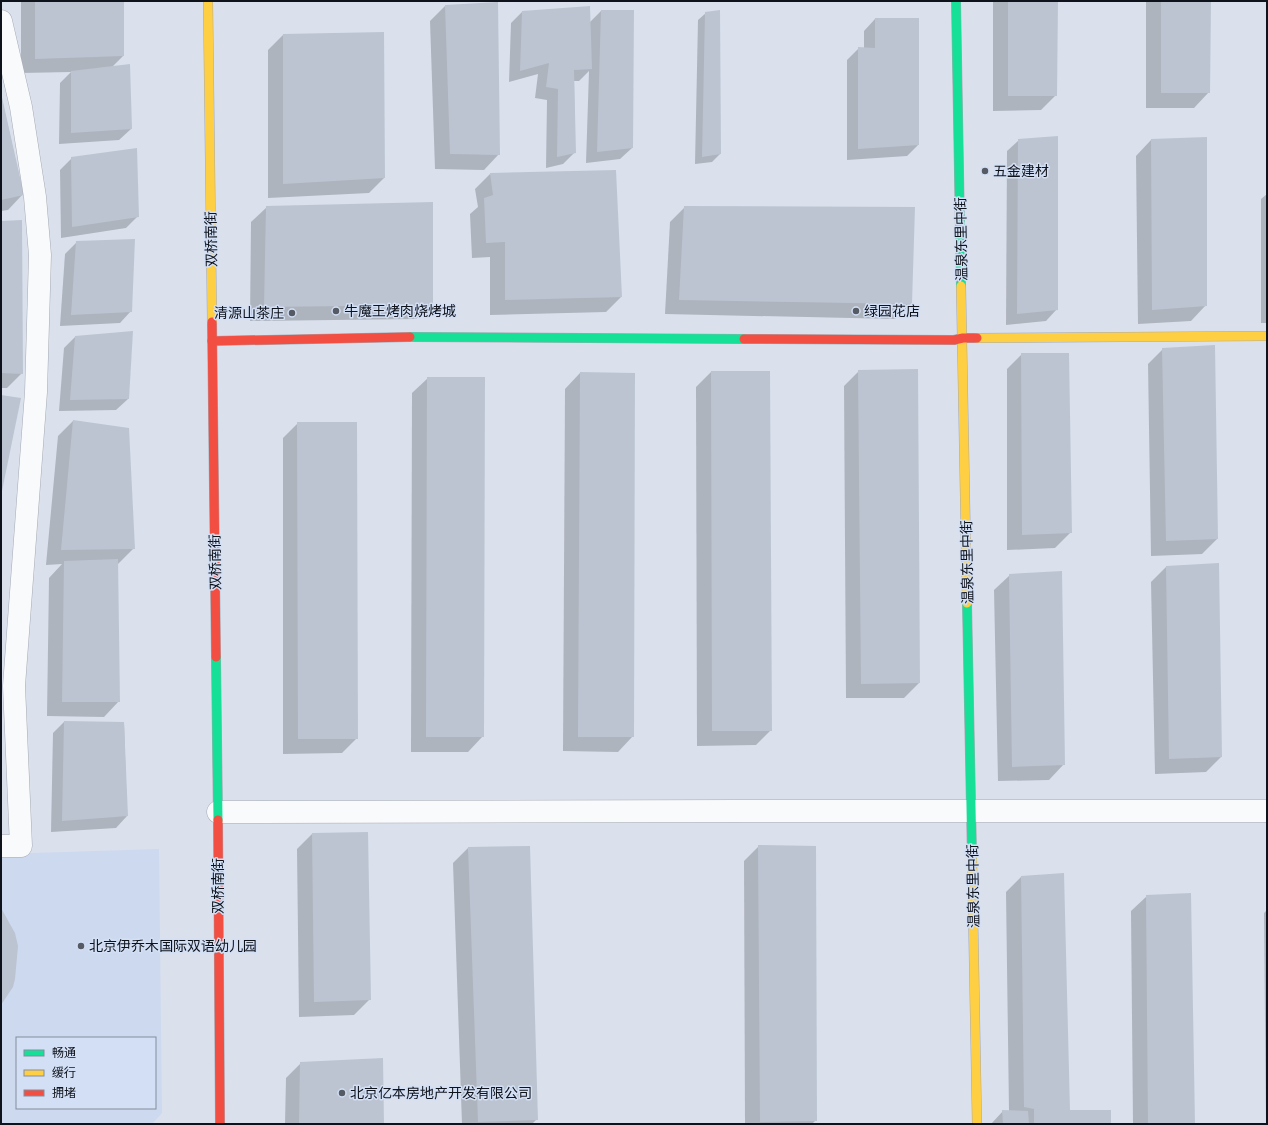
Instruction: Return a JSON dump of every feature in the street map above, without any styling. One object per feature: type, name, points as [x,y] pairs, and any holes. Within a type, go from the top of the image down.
[{"type":"street","name":"双桥南街","points":[[208,1],[218,812],[220,1124]]},
{"type":"street","name":"温泉东里中街","points":[[956,1],[977,1124]]},
{"type":"street","points":[[1,21],[21,107],[35,197],[40,254],[36,392],[14,686],[21,846],[1,846]]},
{"type":"street","points":[[212,341],[382,337],[954,340],[963,338],[1267,336]]},
{"type":"street","points":[[218,812],[608,810],[971,812],[1267,811]]},
{"type":"shaded area","name":"北京伊乔木国际双语幼儿园","points":[[159,849],[162,1113],[152,1124],[1,1124],[1,854]]},
{"type":"building","points":[[35,1],[124,1],[124,56],[35,59]]},
{"type":"building","points":[[1008,1],[1058,1],[1057,96],[1008,96]]},
{"type":"building","points":[[1161,1],[1211,1],[1210,93],[1161,93]]},
{"type":"building","points":[[498,2],[500,155],[450,154],[445,5]]},
{"type":"building","points":[[590,6],[592,69],[574,70],[576,153],[557,157],[558,89],[546,87],[549,63],[520,71],[522,11]]},
{"type":"building","points":[[601,10],[634,10],[633,148],[597,152]]},
{"type":"building","points":[[720,10],[721,154],[702,157],[705,12]]},
{"type":"building","points":[[875,18],[919,18],[919,145],[858,149],[858,47],[875,48]]},
{"type":"building","points":[[384,32],[385,178],[283,184],[283,34]]},
{"type":"building","points":[[130,64],[132,129],[71,133],[71,71]]},
{"type":"building","points":[[1,93],[24,195],[1,200]]},
{"type":"building","points":[[1058,136],[1058,310],[1017,314],[1018,139]]},
{"type":"building","points":[[1207,137],[1207,306],[1152,310],[1151,139]]},
{"type":"building","points":[[137,148],[139,217],[72,227],[71,157]]},
{"type":"building","points":[[616,170],[622,297],[505,300],[505,242],[486,243],[484,198],[493,195],[490,173]]},
{"type":"building","points":[[433,202],[433,305],[264,307],[266,206]]},
{"type":"building","points":[[684,206],[915,207],[912,304],[679,300]]},
{"type":"building","points":[[22,220],[23,374],[1,373],[1,221]]},
{"type":"building","points":[[135,239],[132,312],[71,315],[76,241]]},
{"type":"building","points":[[133,331],[129,399],[70,400],[75,336]]},
{"type":"building","points":[[1215,345],[1218,539],[1166,541],[1162,348]]},
{"type":"building","points":[[1021,353],[1069,353],[1072,533],[1022,535]]},
{"type":"building","points":[[918,369],[920,683],[861,684],[858,370]]},
{"type":"building","points":[[711,371],[770,371],[772,731],[712,731]]},
{"type":"building","points":[[580,372],[635,373],[634,737],[578,737]]},
{"type":"building","points":[[427,377],[485,377],[484,737],[426,737]]},
{"type":"building","points":[[1,395],[21,398],[2,491],[1,491]]},
{"type":"building","points":[[73,420],[129,428],[135,549],[61,550]]},
{"type":"building","points":[[297,422],[357,422],[358,739],[298,739]]},
{"type":"building","points":[[118,559],[120,702],[62,702],[64,561]]},
{"type":"building","points":[[1219,563],[1222,757],[1169,759],[1166,566]]},
{"type":"building","points":[[1062,571],[1065,765],[1012,767],[1009,574]]},
{"type":"building","points":[[64,721],[124,722],[128,816],[62,821]]},
{"type":"building","points":[[368,832],[371,1000],[314,1002],[312,833]]},
{"type":"building","points":[[758,845],[816,846],[817,1121],[760,1122]]},
{"type":"building","points":[[530,846],[538,1120],[478,1122],[468,847]]},
{"type":"building","points":[[1064,873],[1070,1110],[1111,1110],[1111,1124],[1034,1124],[1034,1109],[1024,1107],[1021,876]]},
{"type":"building","points":[[1191,893],[1195,1124],[1148,1124],[1146,895]]},
{"type":"building","points":[[1,908],[15,933],[18,946],[13,987],[1,1005]]},
{"type":"building","name":"北京亿本房地产开发有限公司","points":[[383,1058],[384,1124],[299,1124],[300,1062]]},
{"type":"building","points":[[1002,1110],[1028,1111],[1029,1124],[1003,1124]]},
{"type":"traffic: fast","points":[[956,1],[961,286]]},
{"type":"traffic: fast","points":[[410,337],[744,339]]},
{"type":"traffic: fast","points":[[967,603],[972,857]]},
{"type":"traffic: fast","points":[[216,657],[218,820]]},
{"type":"traffic: slow","points":[[208,1],[212,322]]},
{"type":"traffic: slow","points":[[961,286],[967,603]]},
{"type":"traffic: slow","points":[[977,338],[1267,336]]},
{"type":"traffic: slow","points":[[972,857],[977,1124]]},
{"type":"traffic: jam","points":[[212,322],[216,657]]},
{"type":"traffic: jam","points":[[212,341],[410,337]]},
{"type":"traffic: jam","points":[[744,339],[954,340],[963,338],[977,338]]},
{"type":"traffic: jam","points":[[218,820],[220,1124]]},
{"type":"place","name":"五金建材","points":[[985,171]]},
{"type":"place","name":"牛魔王烤肉烧烤城","points":[[336,311]]},
{"type":"place","name":"绿园花店","points":[[856,311]]},
{"type":"place","name":"清源山茶庄","points":[[292,313]]},
{"type":"place","name":"北京伊乔木国际双语幼儿园","points":[[81,946]]},
{"type":"place","name":"北京亿本房地产开发有限公司","points":[[342,1093]]}]
